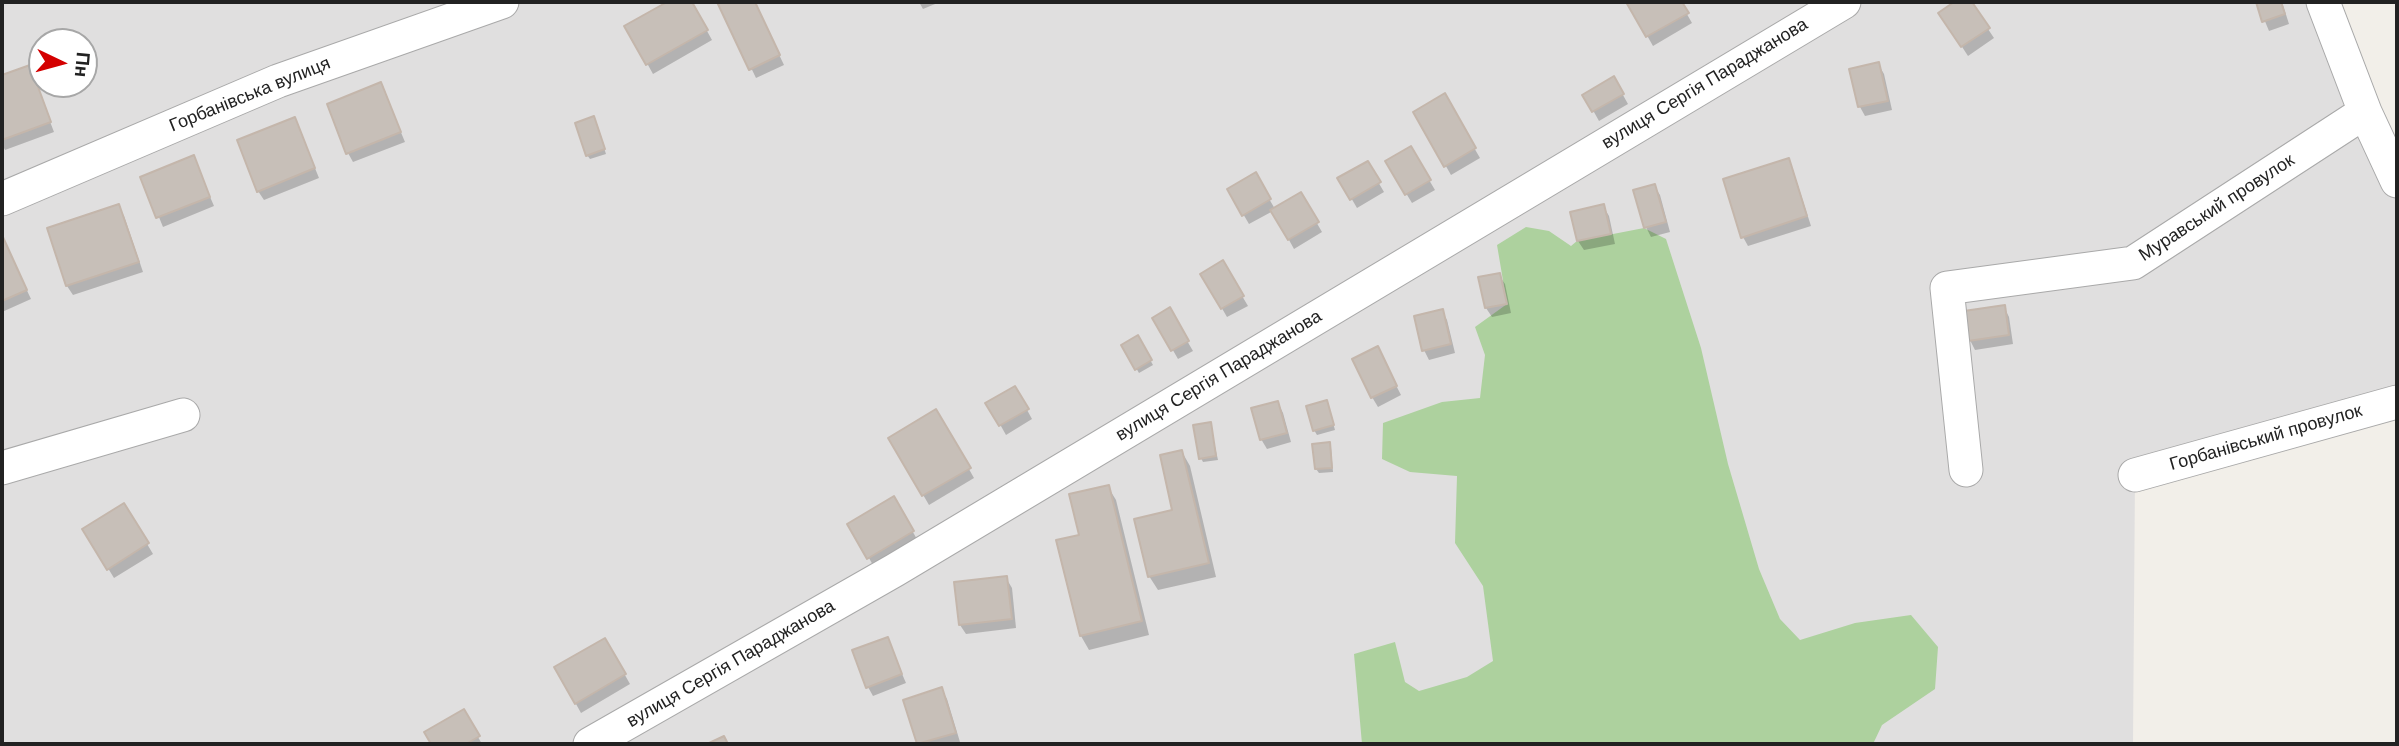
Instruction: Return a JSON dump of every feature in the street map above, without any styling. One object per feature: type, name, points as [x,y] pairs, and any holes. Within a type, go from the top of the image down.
[{"type":"street","name":"Горбанівська вулиця","points":[[2,199],[278,81],[502,2]]},
{"type":"street","name":"вулиця Сергія Параджанова","points":[[590,744],[895,570],[1844,2]]},
{"type":"street","points":[[2323,2],[2365,112],[2397,181]]},
{"type":"street","name":"Муравський провулок","points":[[1966,470],[1947,288],[2133,263],[2365,112]]},
{"type":"street","name":"Горбанівський провулок","points":[[2135,475],[2397,402]]},
{"type":"street","points":[[2,468],[183,415]]},
{"type":"shaded area","points":[[2,2],[2323,2],[2397,181],[2397,402],[2135,475],[2133,744],[2,744]]},
{"type":"green space","points":[[1526,227],[1549,231],[1571,246],[1577,241],[1644,228],[1666,239],[1701,348],[1728,464],[1759,569],[1780,619],[1800,640],[1855,623],[1911,615],[1938,647],[1935,689],[1882,725],[1873,744],[1362,744],[1354,654],[1395,642],[1405,682],[1419,691],[1467,677],[1493,661],[1483,586],[1455,543],[1457,476],[1410,472],[1382,459],[1383,423],[1442,402],[1480,398],[1485,355],[1475,327],[1507,304],[1497,245]]},
{"type":"building","points":[[667,2],[692,2],[708,30],[646,65],[624,26]]},
{"type":"building","points":[[717,2],[755,2],[780,55],[749,70]]},
{"type":"building","points":[[1626,2],[1682,2],[1689,13],[1646,37]]},
{"type":"building","points":[[1954,2],[1972,2],[1990,28],[1961,47],[1938,13]]},
{"type":"building","points":[[2256,2],[2281,2],[2285,14],[2262,22]]},
{"type":"building","points":[[1879,62],[1888,101],[1858,107],[1849,69]]},
{"type":"building","points":[[28,66],[28,98],[42,98],[51,122],[2,140],[2,75]]},
{"type":"building","points":[[1614,76],[1624,94],[1592,112],[1582,95]]},
{"type":"building","points":[[381,82],[401,132],[346,154],[327,104]]},
{"type":"building","points":[[1445,93],[1476,148],[1444,167],[1413,112]]},
{"type":"building","points":[[594,116],[605,149],[586,156],[575,123]]},
{"type":"building","points":[[295,117],[315,168],[257,192],[237,140]]},
{"type":"building","points":[[1411,146],[1431,180],[1405,195],[1385,161]]},
{"type":"building","points":[[194,155],[210,197],[156,218],[140,177]]},
{"type":"building","points":[[1789,158],[1807,216],[1741,238],[1723,179]]},
{"type":"building","points":[[1368,161],[1381,182],[1350,200],[1337,178]]},
{"type":"building","points":[[1256,172],[1271,199],[1242,216],[1227,189]]},
{"type":"building","points":[[1655,184],[1666,222],[1644,228],[1633,190]]},
{"type":"building","points":[[1301,192],[1319,222],[1288,240],[1270,210]]},
{"type":"building","points":[[119,204],[139,262],[66,286],[47,228]]},
{"type":"building","points":[[1604,204],[1611,234],[1577,241],[1570,212]]},
{"type":"building","points":[[2,235],[27,290],[2,301]]},
{"type":"building","points":[[1223,260],[1244,296],[1221,309],[1200,274]]},
{"type":"building","points":[[1500,273],[1507,304],[1485,308],[1478,277]]},
{"type":"building","points":[[2005,305],[2009,335],[1968,341],[1964,311]]},
{"type":"building","points":[[1170,307],[1189,341],[1171,351],[1152,318]]},
{"type":"building","points":[[1443,309],[1451,344],[1422,351],[1414,316]]},
{"type":"building","points":[[1138,335],[1152,360],[1135,370],[1121,345]]},
{"type":"building","points":[[1378,346],[1397,386],[1371,398],[1352,359]]},
{"type":"building","points":[[1015,386],[1029,409],[999,426],[985,403]]},
{"type":"building","points":[[1327,400],[1334,425],[1313,431],[1306,406]]},
{"type":"building","points":[[1278,401],[1287,433],[1260,440],[1251,408]]},
{"type":"building","points":[[936,409],[971,468],[922,496],[888,438]]},
{"type":"building","points":[[1211,422],[1216,456],[1199,459],[1193,425]]},
{"type":"building","points":[[1330,442],[1332,468],[1315,469],[1312,444]]},
{"type":"building","points":[[1182,450],[1209,563],[1148,577],[1134,519],[1172,510],[1160,455]]},
{"type":"building","points":[[1109,485],[1142,621],[1080,636],[1056,540],[1079,535],[1069,494]]},
{"type":"building","points":[[894,496],[914,531],[867,559],[847,524]]},
{"type":"building","points":[[124,503],[149,543],[107,570],[82,529]]},
{"type":"building","points":[[1007,576],[1012,619],[959,625],[954,582]]},
{"type":"building","points":[[888,637],[902,674],[866,688],[852,650]]},
{"type":"building","points":[[605,638],[626,674],[575,704],[554,667]]},
{"type":"building","points":[[942,687],[956,733],[917,744],[903,700]]},
{"type":"building","points":[[464,709],[480,736],[466,744],[431,744],[424,732]]},
{"type":"building","points":[[724,736],[728,744],[707,744]]}]
